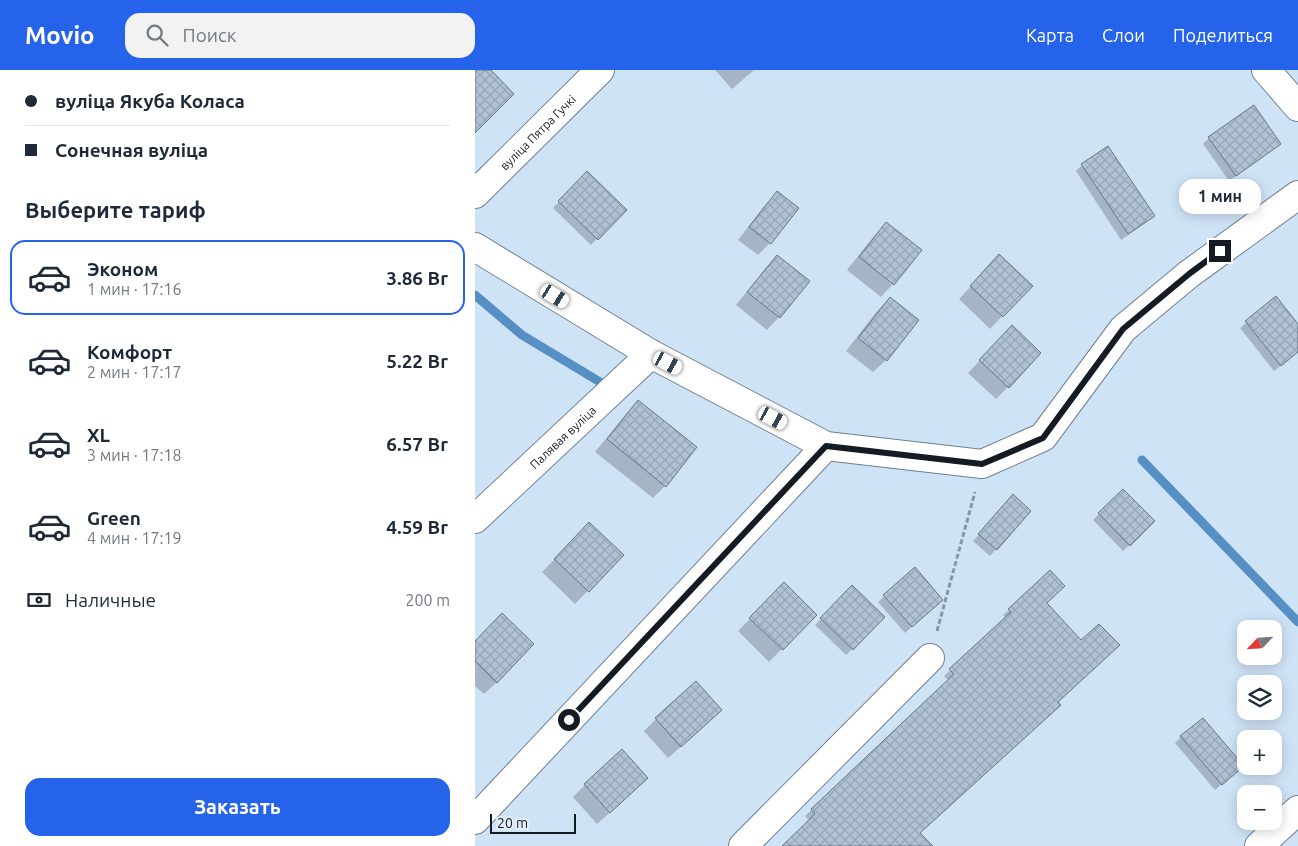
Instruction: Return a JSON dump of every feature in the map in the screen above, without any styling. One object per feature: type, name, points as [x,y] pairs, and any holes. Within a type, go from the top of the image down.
[{"type":"street","name":"вуліца Пятра Гучкі","points":[[475,194],[600,70]]},
{"type":"street","points":[[1266,70],[1298,107]]},
{"type":"street","points":[[475,247],[651,354],[826,446],[982,464],[1043,438],[1123,329],[1189,274],[1298,195]]},
{"type":"street","name":"Палявая вуліца","points":[[475,519],[651,354]]},
{"type":"street","points":[[475,820],[826,446]]},
{"type":"street","points":[[743,846],[930,658]]},
{"type":"street","points":[[1259,846],[1298,810]]},
{"type":"path","points":[[930,658],[982,464]]},
{"type":"building","points":[[475,70],[491,70],[514,94],[475,133]]},
{"type":"building","points":[[1254,105],[1281,144],[1236,176],[1208,137]]},
{"type":"building","points":[[1108,146],[1155,216],[1128,234],[1081,164]]},
{"type":"building","points":[[587,171],[627,210],[598,240],[558,201]]},
{"type":"building","points":[[777,191],[799,208],[771,244],[749,227]]},
{"type":"building","points":[[886,222],[922,250],[894,285],[859,257]]},
{"type":"building","points":[[999,254],[1033,286],[1003,317],[970,286]]},
{"type":"building","points":[[777,255],[810,281],[780,318],[747,292]]},
{"type":"building","points":[[1276,296],[1298,324],[1298,352],[1281,366],[1245,321]]},
{"type":"building","points":[[890,297],[919,320],[887,361],[858,338]]},
{"type":"building","points":[[1012,325],[1041,353],[1009,388],[979,360]]},
{"type":"building","points":[[638,400],[697,447],[666,487],[607,439]]},
{"type":"building","points":[[1123,489],[1155,521],[1130,546],[1098,513]]},
{"type":"building","points":[[1013,494],[1031,511],[997,550],[978,534]]},
{"type":"building","points":[[589,522],[624,555],[589,592],[554,559]]},
{"type":"building","points":[[915,567],[943,600],[912,627],[883,595]]},
{"type":"building","points":[[1050,570],[1065,586],[1047,603],[1081,640],[1099,624],[1120,645],[1058,702],[1061,705],[920,833],[933,846],[782,846],[815,814],[811,809],[954,674],[949,669],[1011,612],[1008,609]]},
{"type":"building","points":[[784,582],[817,615],[783,650],[749,618]]},
{"type":"building","points":[[852,585],[885,617],[853,650],[820,618]]},
{"type":"building","points":[[502,613],[534,644],[497,683],[475,661],[475,641]]},
{"type":"building","points":[[696,681],[722,710],[681,747],[655,718]]},
{"type":"building","points":[[1203,718],[1237,758],[1237,772],[1222,785],[1180,736]]},
{"type":"building","points":[[622,749],[648,778],[610,813],[584,784]]},
{"type":"waterway","points":[[475,295],[522,335],[600,382]]},
{"type":"waterway","points":[[1142,460],[1298,622]]},
{"type":"route","points":[[569,720],[826,446],[982,464],[1043,438],[1123,329],[1189,274],[1220,251]]}]
